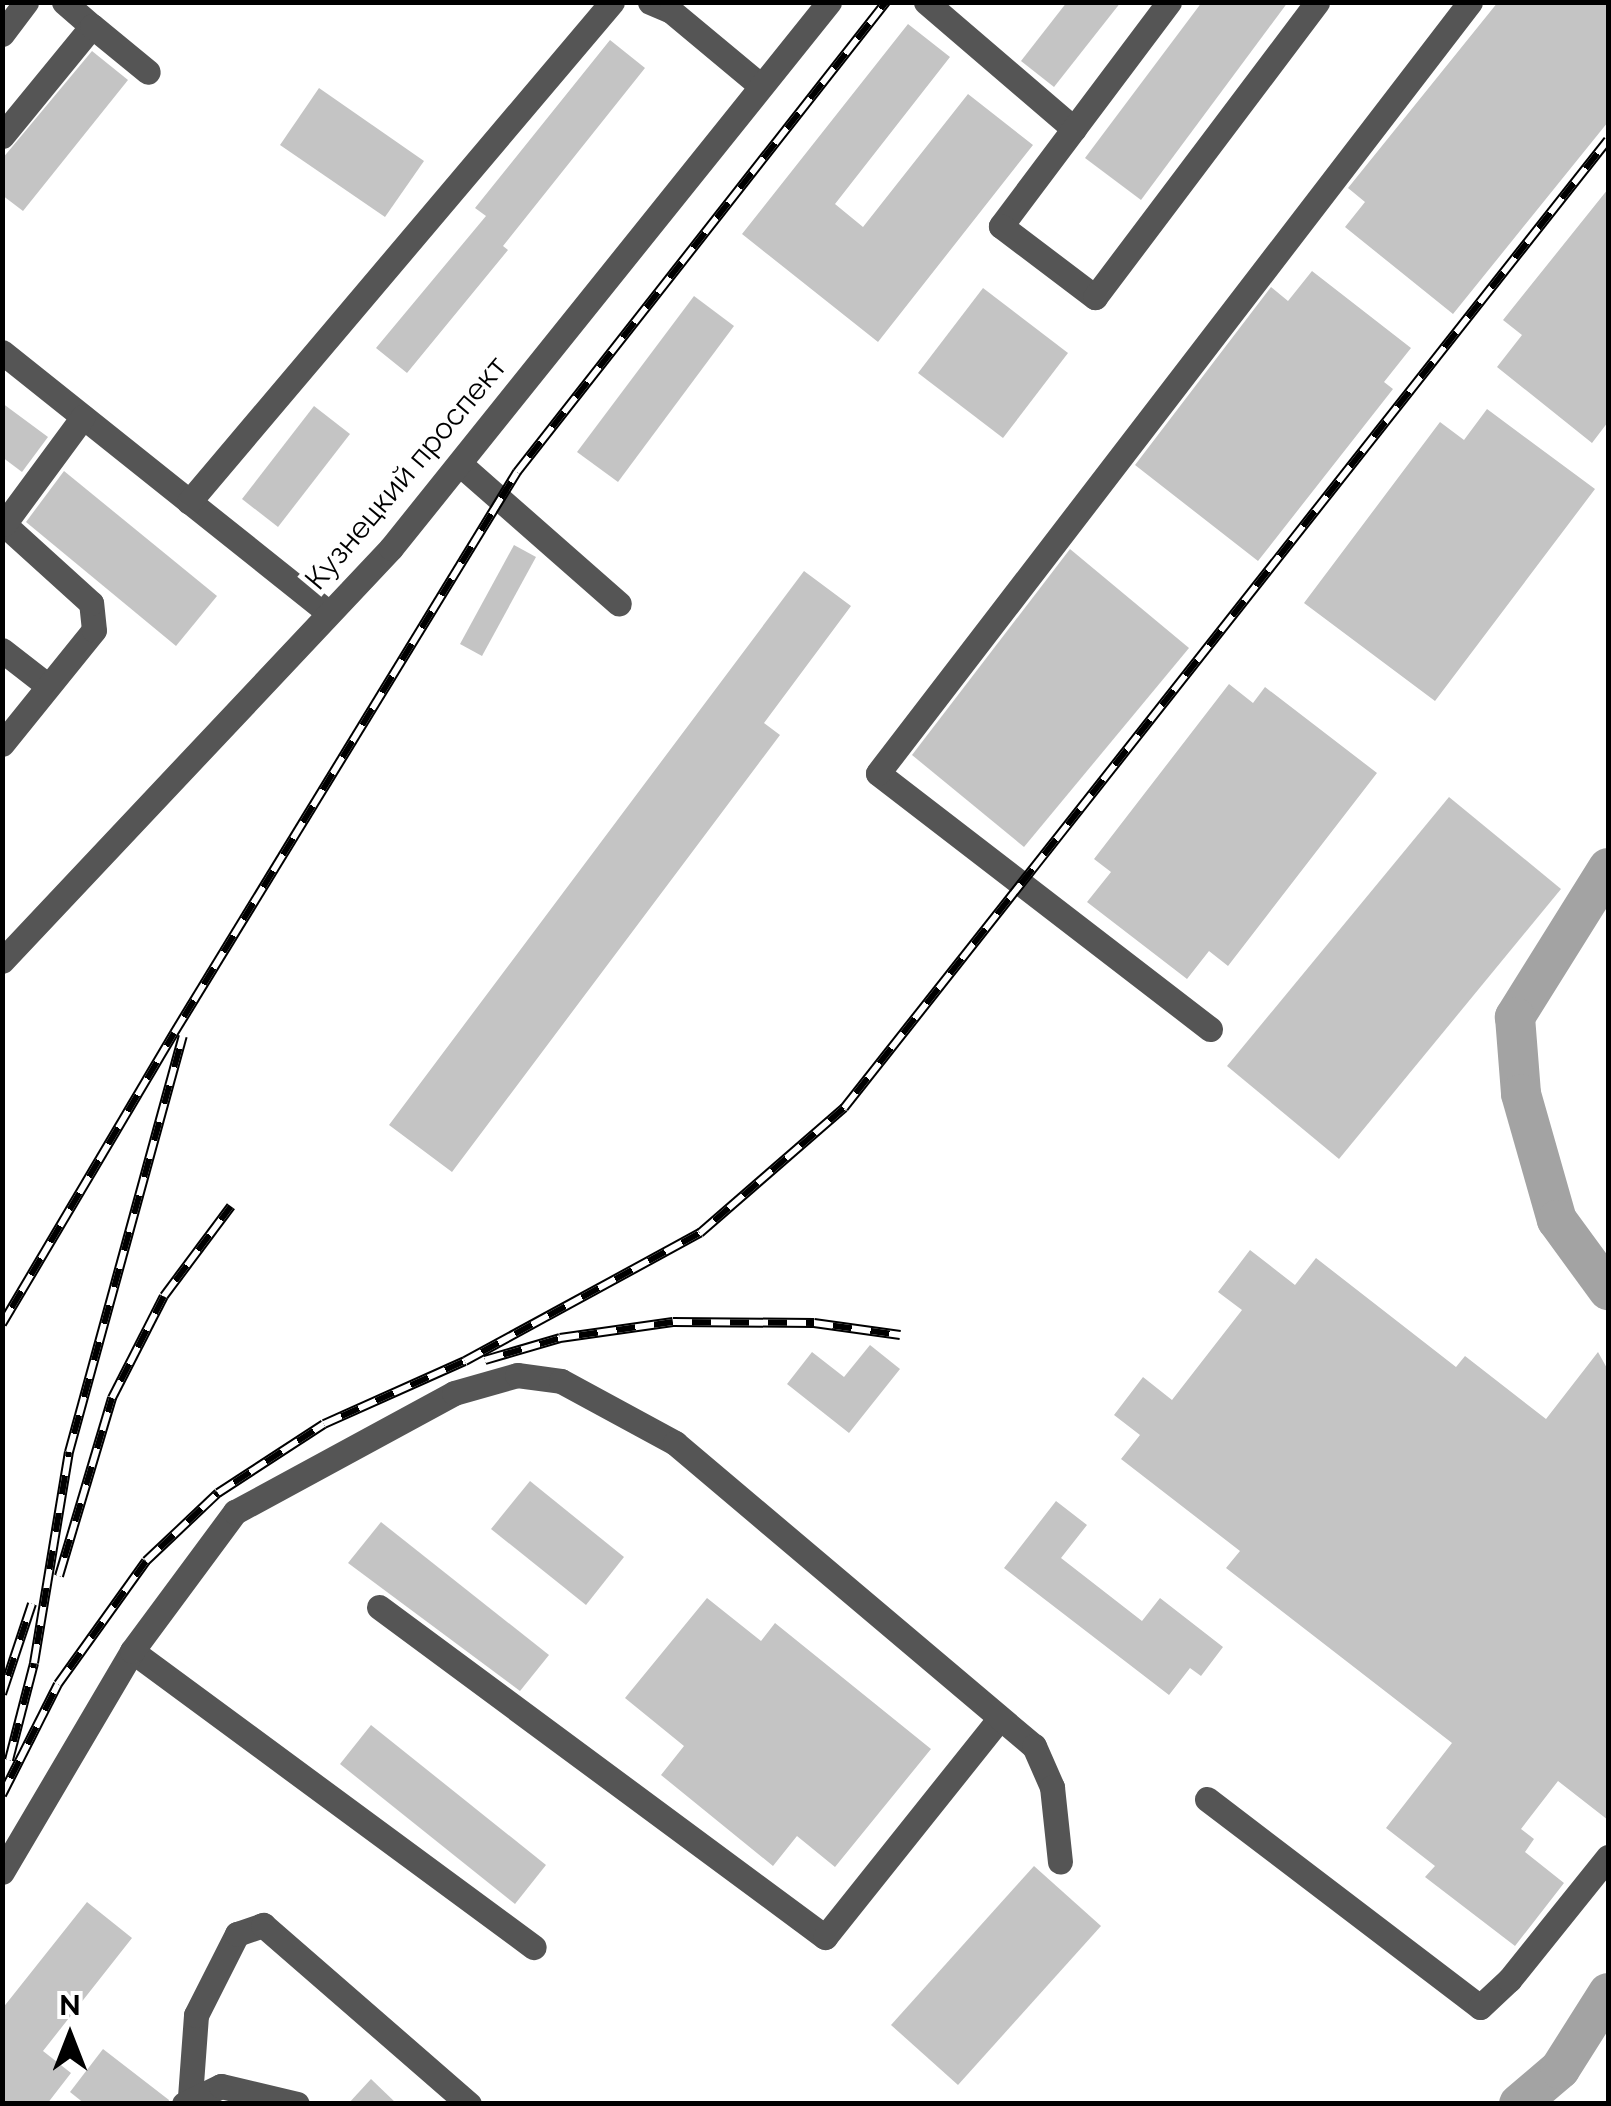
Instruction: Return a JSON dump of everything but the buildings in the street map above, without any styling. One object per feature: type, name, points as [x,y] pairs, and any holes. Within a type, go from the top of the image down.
[{"type":"street","points":[[2,34],[26,2]]},
{"type":"street","points":[[64,2],[148,72]]},
{"type":"street","points":[[189,502],[612,2]]},
{"type":"street","points":[[650,2],[672,12],[761,86]]},
{"type":"street","name":"Кузнецкий проспект","points":[[2,961],[329,614],[461,464],[830,2]]},
{"type":"street","points":[[926,2],[1074,129]]},
{"type":"street","points":[[1169,2],[1001,226],[1095,297],[1317,2]]},
{"type":"street","points":[[1210,1029],[878,774],[1470,2]]},
{"type":"street","points":[[2,136],[92,26]]},
{"type":"street","points":[[2,352],[329,614]]},
{"type":"street","points":[[2,744],[94,630],[91,602],[3,523],[83,417]]},
{"type":"street","points":[[461,464],[619,604]]},
{"type":"street","points":[[2,650],[48,686]]},
{"type":"street","points":[[2,1872],[132,1651],[235,1512],[454,1393],[516,1375],[561,1381],[607,1402],[675,1444],[1034,1746],[1052,1787],[1060,1862]]},
{"type":"street","points":[[380,1607],[825,1938],[1000,1718]]},
{"type":"street","points":[[132,1651],[534,1948]]},
{"type":"street","points":[[1207,1800],[1480,2006],[1509,1980],[1608,1858]]},
{"type":"street","points":[[297,2104],[222,2086],[187,2100],[196,2015],[236,1934],[263,1925],[469,2104]]},
{"type":"waterway","points":[[1608,868],[1515,1017],[1521,1094],[1557,1220],[1608,1290]]},
{"type":"waterway","points":[[1519,2104],[1560,2069],[1608,1993]]},
{"type":"railway","points":[[2,1324],[174,1033],[517,472],[886,2]]},
{"type":"railway","points":[[2,1795],[58,1684],[146,1561],[218,1493],[324,1424],[465,1361],[700,1233],[844,1108],[1608,140]]},
{"type":"railway","points":[[9,1760],[34,1663],[69,1452],[183,1036]]},
{"type":"railway","points":[[59,1576],[112,1398],[164,1296],[231,1206]]},
{"type":"railway","points":[[485,1360],[560,1338],[673,1322],[814,1323],[900,1335]]},
{"type":"railway","points":[[2,1694],[32,1604]]}]
